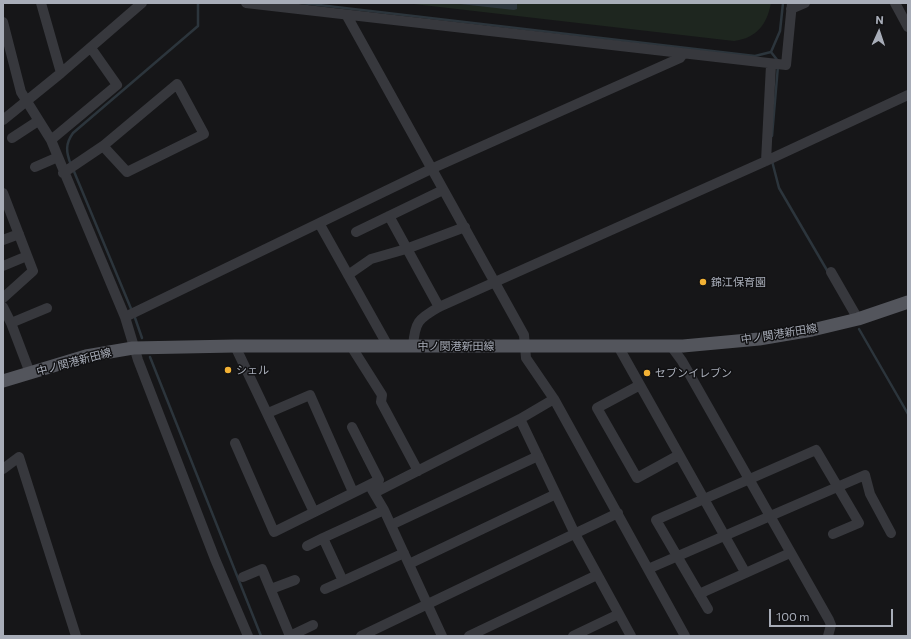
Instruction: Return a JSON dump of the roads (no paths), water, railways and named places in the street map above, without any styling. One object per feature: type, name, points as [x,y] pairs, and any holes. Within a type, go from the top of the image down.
[{"type":"main road","name":"中ノ関港新田線","points":[[3,381],[86,356],[134,348],[236,346],[671,346],[759,339],[812,330],[858,319],[908,302]]},
{"type":"street","points":[[41,3],[61,73]]},
{"type":"street","points":[[3,120],[91,48],[142,3]]},
{"type":"street","points":[[246,3],[347,16],[786,66],[792,6],[805,3]]},
{"type":"street","points":[[895,3],[908,27]]},
{"type":"street","points":[[347,16],[524,335],[526,358],[554,400],[685,636]]},
{"type":"street","points":[[3,22],[21,92],[51,140],[63,173],[125,317],[134,348],[215,559],[248,636]]},
{"type":"street","points":[[51,140],[117,85],[91,48]]},
{"type":"street","points":[[125,317],[431,169],[680,58],[683,54]]},
{"type":"street","points":[[766,161],[771,65]]},
{"type":"street","points":[[63,173],[103,146],[175,80],[204,134],[127,172],[103,146]]},
{"type":"street","points":[[413,346],[414,327],[422,316],[438,307],[766,161],[908,95]]},
{"type":"street","points":[[12,138],[38,121]]},
{"type":"street","points":[[35,167],[58,157]]},
{"type":"street","points":[[356,232],[443,190]]},
{"type":"street","points":[[3,193],[6,212],[19,234],[33,271],[3,298]]},
{"type":"street","points":[[389,216],[438,307]]},
{"type":"street","points":[[319,223],[388,346]]},
{"type":"street","points":[[348,275],[371,259],[406,249],[464,228]]},
{"type":"street","points":[[3,240],[19,234]]},
{"type":"street","points":[[3,266],[27,256]]},
{"type":"street","points":[[831,272],[858,319]]},
{"type":"street","points":[[3,307],[11,323],[30,373]]},
{"type":"street","points":[[11,323],[47,308]]},
{"type":"street","points":[[236,346],[314,512]]},
{"type":"street","points":[[351,346],[382,395],[381,402],[418,471]]},
{"type":"street","points":[[618,346],[745,572]]},
{"type":"street","points":[[671,346],[682,361],[790,553],[806,577],[831,624],[828,636]]},
{"type":"street","points":[[640,385],[597,408],[637,478],[679,455]]},
{"type":"street","points":[[268,413],[310,395],[353,492]]},
{"type":"street","points":[[235,443],[274,532],[353,492],[372,488],[418,471],[554,400]]},
{"type":"street","points":[[520,419],[574,534],[631,636]]},
{"type":"street","points":[[352,427],[379,480],[372,488]]},
{"type":"street","points":[[708,609],[656,520],[703,498],[816,450],[836,488],[859,523],[833,534]]},
{"type":"street","points":[[391,525],[538,456]]},
{"type":"street","points":[[3,470],[19,457],[76,636]]},
{"type":"street","points":[[648,569],[865,475],[870,494],[891,533]]},
{"type":"street","points":[[372,488],[384,510],[442,636]]},
{"type":"street","points":[[409,564],[556,494]]},
{"type":"street","points":[[307,546],[384,510]]},
{"type":"street","points":[[360,636],[618,513]]},
{"type":"street","points":[[323,538],[343,581]]},
{"type":"street","points":[[325,589],[404,553]]},
{"type":"street","points":[[699,594],[790,553]]},
{"type":"street","points":[[243,577],[262,569],[290,636],[313,625]]},
{"type":"street","points":[[469,636],[597,575]]},
{"type":"street","points":[[271,590],[295,580]]},
{"type":"street","points":[[573,636],[618,614]]},
{"type":"waterway","points":[[71,165],[67,148],[73,133],[198,26],[198,3]]},
{"type":"waterway","points":[[302,3],[755,56],[771,52]]},
{"type":"waterway","points":[[771,52],[780,31],[783,3]]},
{"type":"waterway","points":[[771,52],[778,61]]},
{"type":"waterway","points":[[772,136],[778,66]]},
{"type":"waterway","points":[[772,161],[779,188],[828,272]]},
{"type":"waterway","points":[[73,169],[132,311]]},
{"type":"waterway","points":[[134,315],[142,338]]},
{"type":"waterway","points":[[859,329],[908,414]]},
{"type":"waterway","points":[[150,357],[261,636]]},
{"type":"place","name":"錦江保育園","points":[[703,282]]},
{"type":"place","name":"シェル","points":[[228,370]]},
{"type":"place","name":"セブンイレブン","points":[[647,373]]}]
